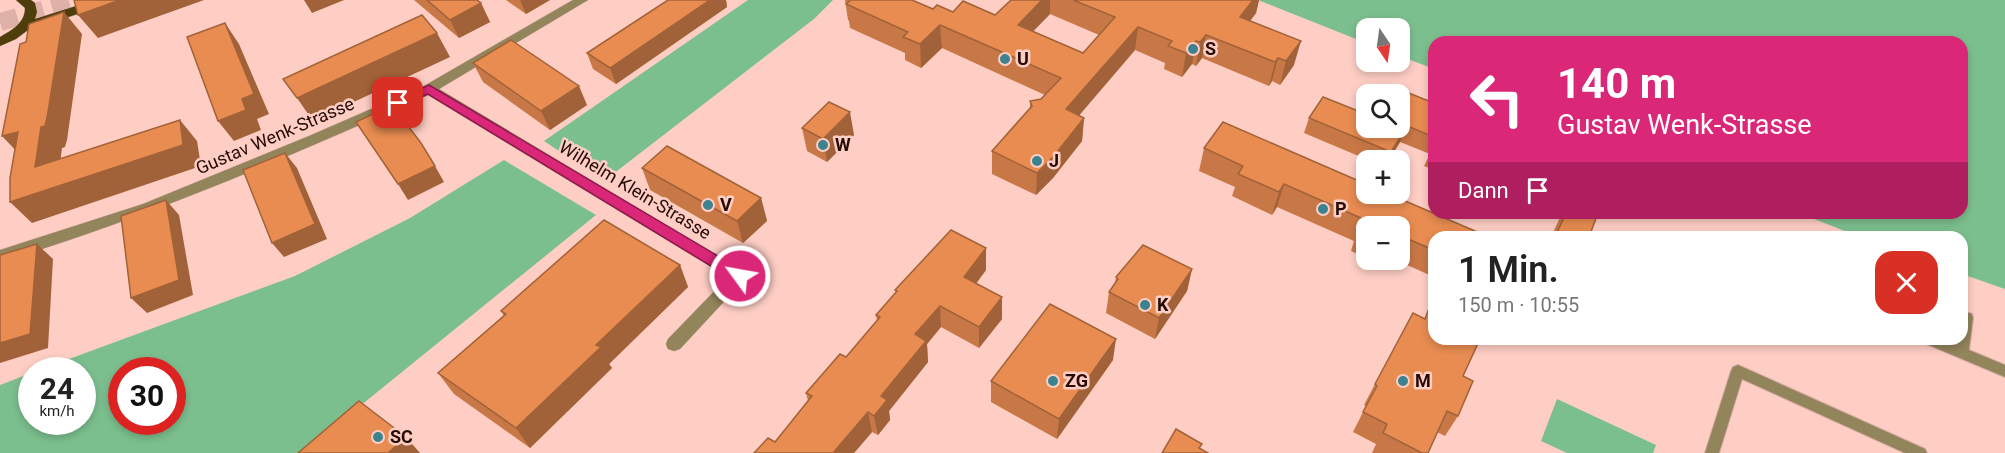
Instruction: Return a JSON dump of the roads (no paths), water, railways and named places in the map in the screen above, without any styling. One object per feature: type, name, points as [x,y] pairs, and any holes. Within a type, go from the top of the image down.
[{"type":"main road","points":[[22,0],[31,6],[32,12],[24,27]]},
{"type":"main road","points":[[0,42],[24,27],[108,0]]},
{"type":"street","name":"Gustav Wenk-Strasse","points":[[0,256],[159,204],[294,149],[429,89],[582,0]]},
{"type":"street","name":"Wilhelm Klein-Strasse","points":[[429,89],[740,276],[674,344]]},
{"type":"lane","points":[[1943,345],[2005,371]]},
{"type":"lane","points":[[1962,353],[1963,345]]},
{"type":"lane","points":[[1712,453],[1738,371],[1920,453]]},
{"type":"tunnel","points":[[0,22],[77,0]]},
{"type":"place","name":"S","points":[[1193,49]]},
{"type":"place","name":"U","points":[[1005,59]]},
{"type":"place","name":"W","points":[[823,145]]},
{"type":"place","name":"J","points":[[1037,161]]},
{"type":"place","name":"V","points":[[708,205]]},
{"type":"place","name":"P","points":[[1323,209]]},
{"type":"place","name":"K","points":[[1145,305]]},
{"type":"place","name":"ZG","points":[[1053,381]]},
{"type":"place","name":"M","points":[[1403,381]]},
{"type":"place","name":"SC","points":[[378,437]]}]
